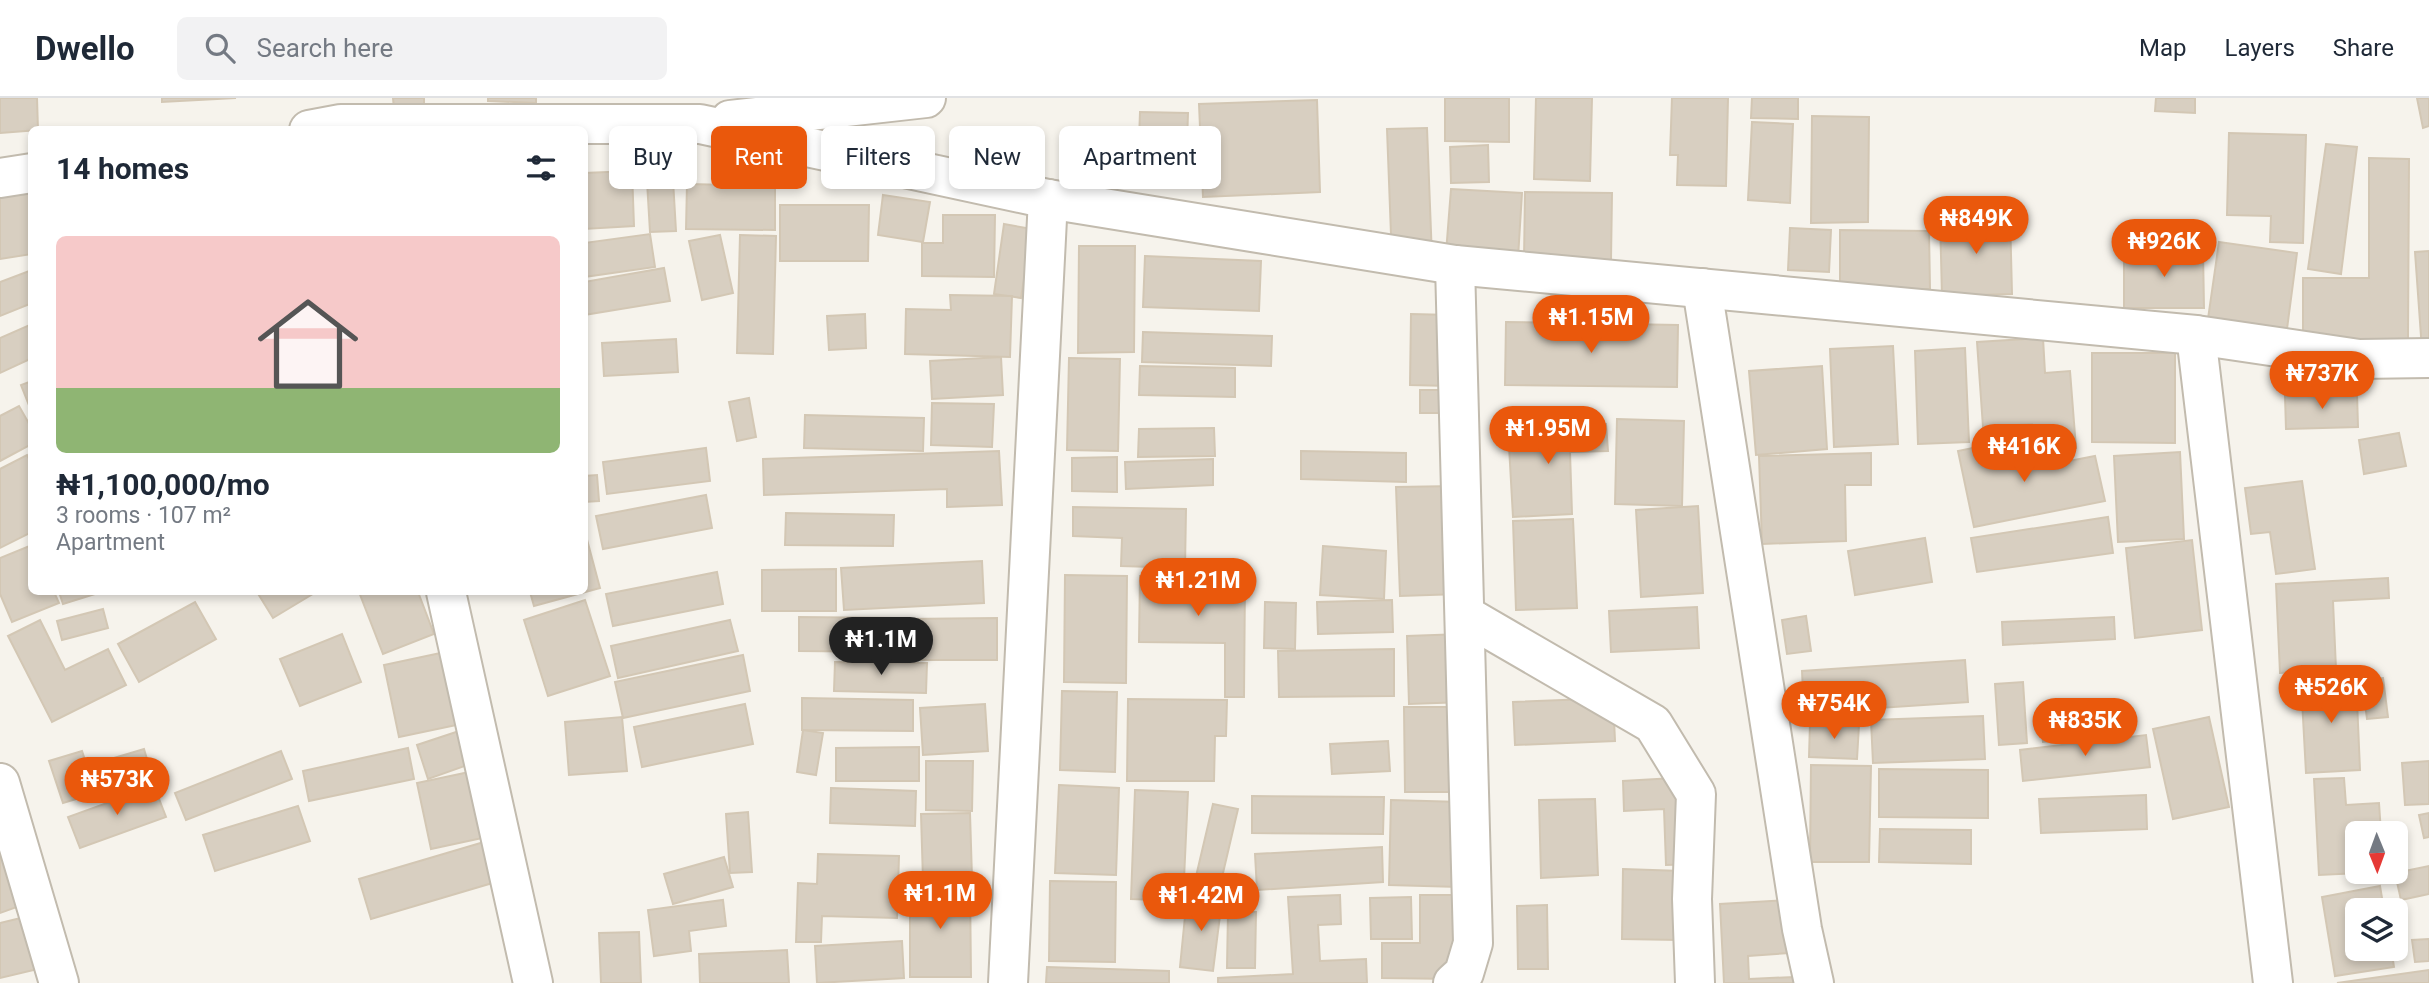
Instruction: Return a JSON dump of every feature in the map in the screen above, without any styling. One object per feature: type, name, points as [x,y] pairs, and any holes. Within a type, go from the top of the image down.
[{"type":"street","points":[[332,120],[700,124],[926,98]]},
{"type":"street","points":[[700,124],[1048,199],[1455,265],[2196,335],[2359,359],[2429,358]]},
{"type":"street","points":[[0,178],[28,174]]},
{"type":"street","points":[[1008,983],[1048,199]]},
{"type":"street","points":[[1453,983],[1464,972],[1473,943],[1455,265]]},
{"type":"street","points":[[1702,288],[1800,915],[1814,983]]},
{"type":"street","points":[[2196,335],[2273,983]]},
{"type":"street","points":[[447,595],[533,983]]},
{"type":"street","points":[[1465,615],[1653,724],[1696,794],[1692,899],[1695,983]]},
{"type":"street","points":[[0,783],[59,983]]},
{"type":"building","points":[[0,98],[37,98],[38,126],[28,126],[28,131],[0,133]]},
{"type":"building","points":[[162,98],[236,98],[162,102]]},
{"type":"building","points":[[393,98],[424,98],[424,106],[394,109]]},
{"type":"building","points":[[488,98],[536,98],[536,103],[488,101]]},
{"type":"building","points":[[1445,98],[1509,98],[1509,142],[1445,141]]},
{"type":"building","points":[[1536,98],[1592,98],[1590,181],[1534,179]]},
{"type":"building","points":[[1672,98],[1728,98],[1726,186],[1677,185],[1678,155],[1670,155]]},
{"type":"building","points":[[1752,98],[1798,98],[1798,119],[1751,118]]},
{"type":"building","points":[[2156,98],[2195,98],[2195,113],[2155,111]]},
{"type":"building","points":[[2417,98],[2429,98],[2429,126],[2423,128]]},
{"type":"building","points":[[1317,100],[1320,192],[1203,197],[1203,189],[1221,189],[1221,126],[1200,126],[1199,104]]},
{"type":"building","points":[[1140,112],[1188,113],[1188,126],[1140,126]]},
{"type":"building","points":[[1812,116],[1869,117],[1868,222],[1811,223]]},
{"type":"building","points":[[1752,122],[1793,124],[1790,203],[1748,200]]},
{"type":"building","points":[[1427,128],[1432,258],[1392,261],[1387,129]]},
{"type":"building","points":[[2229,133],[2306,135],[2303,243],[2270,242],[2271,216],[2227,215]]},
{"type":"building","points":[[2326,144],[2357,147],[2341,274],[2308,269]]},
{"type":"building","points":[[1488,145],[1489,182],[1451,183],[1450,147]]},
{"type":"building","points":[[2369,158],[2409,159],[2408,339],[2303,340],[2303,278],[2369,278]]},
{"type":"building","points":[[609,172],[609,189],[633,189],[634,226],[588,229],[588,173]]},
{"type":"building","points":[[697,184],[711,185],[711,189],[775,189],[775,230],[686,229],[687,189],[697,189]]},
{"type":"building","points":[[28,188],[28,255],[0,259],[0,193]]},
{"type":"building","points":[[647,189],[674,189],[676,231],[650,232]]},
{"type":"building","points":[[1451,189],[1522,193],[1518,258],[1446,253]]},
{"type":"building","points":[[1525,192],[1612,193],[1611,261],[1524,260]]},
{"type":"building","points":[[883,195],[930,202],[923,242],[878,235]]},
{"type":"building","points":[[780,205],[869,205],[868,261],[780,261]]},
{"type":"building","points":[[943,215],[995,215],[994,277],[922,276],[922,243],[943,243]]},
{"type":"building","points":[[2010,215],[2012,294],[1942,296],[1940,217]]},
{"type":"building","points":[[1004,224],[1032,229],[1021,298],[994,294]]},
{"type":"building","points":[[1790,228],[1831,230],[1829,272],[1788,270]]},
{"type":"building","points":[[1840,230],[1929,231],[1930,289],[1840,289]]},
{"type":"building","points":[[650,234],[655,267],[588,276],[588,242]]},
{"type":"building","points":[[720,235],[733,293],[702,300],[689,241]]},
{"type":"building","points":[[740,235],[776,236],[773,354],[737,353]]},
{"type":"building","points":[[2219,242],[2297,253],[2287,329],[2208,319]]},
{"type":"building","points":[[1079,246],[1135,246],[1134,352],[1078,353]]},
{"type":"building","points":[[2124,250],[2203,251],[2204,308],[2124,308]]},
{"type":"building","points":[[2429,251],[2429,349],[2422,350],[2415,252]]},
{"type":"building","points":[[1145,256],[1261,261],[1259,311],[1143,307]]},
{"type":"building","points":[[664,268],[670,301],[588,314],[588,281]]},
{"type":"building","points":[[28,272],[28,305],[0,316],[0,282]]},
{"type":"building","points":[[950,295],[1012,296],[1010,357],[905,354],[906,309],[951,310]]},
{"type":"building","points":[[865,314],[866,348],[829,350],[827,316]]},
{"type":"building","points":[[1411,314],[1451,315],[1449,386],[1410,385]]},
{"type":"building","points":[[1506,322],[1678,325],[1677,387],[1505,385]]},
{"type":"building","points":[[28,326],[28,360],[0,373],[0,338]]},
{"type":"building","points":[[1143,332],[1272,336],[1271,366],[1142,362]]},
{"type":"building","points":[[2043,338],[2045,373],[2070,371],[2076,448],[2034,451],[2032,424],[1983,427],[1977,342]]},
{"type":"building","points":[[676,339],[678,372],[604,376],[602,343]]},
{"type":"building","points":[[1893,346],[1898,444],[1834,447],[1830,349]]},
{"type":"building","points":[[1965,348],[1969,442],[1918,444],[1915,351]]},
{"type":"building","points":[[2092,353],[2175,353],[2175,443],[2092,442]]},
{"type":"building","points":[[1001,357],[1003,395],[932,399],[930,361]]},
{"type":"building","points":[[1069,358],[1120,359],[1118,451],[1067,450]]},
{"type":"building","points":[[1140,366],[1235,368],[1235,397],[1139,395]]},
{"type":"building","points":[[1822,366],[1827,449],[1756,455],[1749,371]]},
{"type":"building","points":[[28,382],[28,403],[21,385]]},
{"type":"building","points":[[1420,390],[1456,390],[1455,413],[1420,413]]},
{"type":"building","points":[[2357,393],[2358,427],[2286,429],[2285,396]]},
{"type":"building","points":[[749,398],[756,437],[737,441],[729,402]]},
{"type":"building","points":[[932,403],[994,404],[992,447],[931,445]]},
{"type":"building","points":[[19,406],[28,422],[28,446],[0,461],[0,416]]},
{"type":"building","points":[[805,415],[924,418],[923,451],[804,448]]},
{"type":"building","points":[[1617,419],[1684,421],[1682,506],[1615,504]]},
{"type":"building","points":[[1606,424],[1608,451],[1570,452],[1572,514],[1513,517],[1508,428]]},
{"type":"building","points":[[1214,428],[1215,456],[1138,457],[1139,429]]},
{"type":"building","points":[[2399,433],[2406,466],[2364,474],[2359,440]]},
{"type":"building","points":[[2022,438],[2028,469],[2095,456],[2105,501],[1974,527],[1958,451]]},
{"type":"building","points":[[706,448],[710,481],[607,494],[603,462]]},
{"type":"building","points":[[999,451],[1002,505],[947,507],[947,489],[764,495],[763,459]]},
{"type":"building","points":[[1301,451],[1406,453],[1406,482],[1301,479]]},
{"type":"building","points":[[2180,452],[2184,539],[2118,542],[2114,456]]},
{"type":"building","points":[[1871,453],[1871,485],[1845,485],[1846,541],[1762,544],[1759,456]]},
{"type":"building","points":[[28,457],[28,534],[0,548],[0,469]]},
{"type":"building","points":[[1117,457],[1117,492],[1072,491],[1072,458]]},
{"type":"building","points":[[1213,459],[1213,485],[1126,489],[1125,462]]},
{"type":"building","points":[[597,475],[599,501],[588,502],[588,476]]},
{"type":"building","points":[[2302,481],[2315,569],[2276,574],[2270,532],[2251,534],[2245,488]]},
{"type":"building","points":[[1455,486],[1459,594],[1400,596],[1396,487]]},
{"type":"building","points":[[706,495],[712,528],[603,549],[596,516]]},
{"type":"building","points":[[1698,506],[1703,593],[1641,597],[1636,510]]},
{"type":"building","points":[[1073,507],[1186,509],[1185,568],[1121,566],[1122,538],[1073,536]]},
{"type":"building","points":[[786,513],[894,515],[893,546],[785,545]]},
{"type":"building","points":[[2108,517],[2113,553],[1977,572],[1971,538]]},
{"type":"building","points":[[1573,519],[1577,608],[1516,610],[1513,521]]},
{"type":"building","points":[[1925,538],[1932,582],[1855,595],[1848,551]]},
{"type":"building","points":[[2192,540],[2202,630],[2135,638],[2126,548]]},
{"type":"building","points":[[588,543],[600,588],[588,591]]},
{"type":"building","points":[[1323,546],[1386,551],[1384,599],[1320,595]]},
{"type":"building","points":[[28,547],[28,595],[55,595],[59,603],[12,622],[0,594],[0,558]]},
{"type":"building","points":[[982,561],[984,603],[844,610],[841,568]]},
{"type":"building","points":[[836,569],[836,611],[762,611],[762,570]]},
{"type":"building","points":[[717,572],[723,604],[613,626],[606,594]]},
{"type":"building","points":[[1065,575],[1127,576],[1126,683],[1064,682]]},
{"type":"building","points":[[1140,576],[1245,578],[1244,697],[1225,697],[1225,643],[1139,642]]},
{"type":"building","points":[[2388,578],[2389,598],[2333,601],[2336,669],[2280,673],[2276,584]]},
{"type":"building","points":[[60,595],[92,595],[63,604]]},
{"type":"building","points":[[259,595],[311,595],[273,618]]},
{"type":"building","points":[[360,595],[419,595],[434,634],[383,654]]},
{"type":"building","points":[[531,595],[574,595],[534,606]]},
{"type":"building","points":[[585,600],[610,676],[548,696],[524,620]]},
{"type":"building","points":[[1392,600],[1393,632],[1318,634],[1317,602]]},
{"type":"building","points":[[195,602],[216,639],[139,682],[118,644]]},
{"type":"building","points":[[1265,602],[1296,603],[1295,649],[1264,648]]},
{"type":"building","points":[[1697,607],[1699,648],[1611,652],[1609,611]]},
{"type":"building","points":[[103,609],[108,628],[62,640],[57,621]]},
{"type":"building","points":[[1806,616],[1811,651],[1787,654],[1782,620]]},
{"type":"building","points":[[799,617],[896,618],[896,652],[799,651]]},
{"type":"building","points":[[2114,617],[2115,639],[2003,645],[2002,622]]},
{"type":"building","points":[[997,618],[997,660],[905,660],[905,619]]},
{"type":"building","points":[[40,620],[65,670],[108,649],[126,685],[52,722],[8,636]]},
{"type":"building","points":[[730,620],[738,651],[618,678],[611,646]]},
{"type":"building","points":[[342,634],[361,682],[300,706],[280,659]]},
{"type":"building","points":[[1462,634],[1465,702],[1409,704],[1407,636]]},
{"type":"building","points":[[1394,649],[1394,696],[1279,697],[1278,651]]},
{"type":"building","points":[[450,651],[466,723],[399,737],[384,665]]},
{"type":"building","points":[[743,655],[750,691],[623,718],[615,682]]},
{"type":"building","points":[[1965,660],[1968,702],[1804,713],[1802,671]]},
{"type":"building","points":[[835,662],[927,663],[926,693],[834,691]]},
{"type":"building","points":[[2356,678],[2360,770],[2306,773],[2301,681]]},
{"type":"building","points":[[2383,678],[2388,717],[2367,719],[2362,680]]},
{"type":"building","points":[[2023,682],[2027,743],[1999,745],[1995,684]]},
{"type":"building","points":[[1062,691],[1117,692],[1115,772],[1060,770]]},
{"type":"building","points":[[802,698],[913,700],[913,731],[802,730]]},
{"type":"building","points":[[1613,698],[1615,741],[1515,745],[1513,702]]},
{"type":"building","points":[[1128,699],[1227,700],[1226,736],[1215,736],[1214,781],[1127,781]]},
{"type":"building","points":[[745,704],[753,744],[642,767],[634,727]]},
{"type":"building","points":[[985,704],[988,751],[923,755],[920,708]]},
{"type":"building","points":[[1404,707],[1462,707],[1462,792],[1405,792]]},
{"type":"building","points":[[2079,712],[2083,737],[2043,742],[2040,717]]},
{"type":"building","points":[[1983,716],[1985,759],[1873,763],[1871,720]]},
{"type":"building","points":[[622,717],[627,771],[569,775],[565,722]]},
{"type":"building","points":[[2209,717],[2229,807],[2173,819],[2153,729]]},
{"type":"building","points":[[1810,723],[1859,725],[1857,759],[1809,757]]},
{"type":"building","points":[[465,729],[476,762],[428,779],[417,745]]},
{"type":"building","points":[[803,730],[823,733],[816,775],[797,772]]},
{"type":"building","points":[[2146,735],[2150,767],[2023,781],[2020,750]]},
{"type":"building","points":[[1388,741],[1390,771],[1332,774],[1330,744]]},
{"type":"building","points":[[919,747],[919,781],[836,781],[836,748]]},
{"type":"building","points":[[408,748],[414,779],[309,801],[303,771]]},
{"type":"building","points":[[144,749],[152,776],[63,803],[49,761],[82,751],[87,766]]},
{"type":"building","points":[[281,751],[292,779],[186,820],[175,793]]},
{"type":"building","points":[[926,761],[973,761],[972,811],[926,810]]},
{"type":"building","points":[[2429,761],[2429,804],[2405,805],[2402,763]]},
{"type":"building","points":[[1811,765],[1871,766],[1869,862],[1810,862]]},
{"type":"building","points":[[1879,769],[1988,770],[1988,818],[1879,817]]},
{"type":"building","points":[[474,771],[487,837],[431,849],[417,783]]},
{"type":"building","points":[[1691,777],[1695,864],[1666,865],[1664,809],[1624,811],[1623,781]]},
{"type":"building","points":[[2344,778],[2346,805],[2379,803],[2380,821],[2345,821],[2345,874],[2319,875],[2314,779]]},
{"type":"building","points":[[1059,785],[1119,788],[1116,875],[1055,873]]},
{"type":"building","points":[[154,786],[166,817],[80,848],[68,817]]},
{"type":"building","points":[[831,788],[916,791],[915,826],[830,823]]},
{"type":"building","points":[[1135,790],[1188,792],[1183,901],[1131,899]]},
{"type":"building","points":[[2146,795],[2147,829],[2041,833],[2039,799]]},
{"type":"building","points":[[1252,796],[1384,797],[1383,834],[1252,833]]},
{"type":"building","points":[[1595,799],[1598,875],[1541,878],[1539,800]]},
{"type":"building","points":[[1391,800],[1461,802],[1459,887],[1389,885]]},
{"type":"building","points":[[1213,804],[1238,809],[1219,890],[1194,885]]},
{"type":"building","points":[[298,806],[310,841],[215,871],[203,835]]},
{"type":"building","points":[[748,812],[752,872],[730,873],[726,814]]},
{"type":"building","points":[[970,813],[972,878],[923,880],[921,814]]},
{"type":"building","points":[[2429,813],[2429,837],[2424,838],[2419,815]]},
{"type":"building","points":[[0,818],[31,902],[0,913]]},
{"type":"building","points":[[1880,829],[1971,830],[1971,864],[1879,862]]},
{"type":"building","points":[[494,839],[506,879],[371,919],[359,879]]},
{"type":"building","points":[[1382,847],[1383,882],[1257,890],[1255,854]]},
{"type":"building","points":[[818,854],[899,856],[897,918],[822,916],[821,942],[796,942],[798,883],[817,884]]},
{"type":"building","points":[[724,857],[733,887],[673,904],[664,874]]},
{"type":"building","points":[[2429,866],[2429,894],[2401,898],[2397,884],[2408,884],[2408,870]]},
{"type":"building","points":[[1623,869],[1681,871],[1679,940],[1622,939]]},
{"type":"building","points":[[1050,881],[1116,882],[1115,962],[1049,961]]},
{"type":"building","points":[[970,885],[971,977],[910,977],[910,886]]},
{"type":"building","points":[[2380,886],[2382,898],[2345,898],[2345,961],[2393,961],[2394,967],[2335,976],[2322,897]]},
{"type":"building","points":[[1340,895],[1341,924],[1318,925],[1320,961],[1366,959],[1367,983],[1218,983],[1218,978],[1293,974],[1288,897]]},
{"type":"building","points":[[1420,895],[1456,895],[1455,979],[1382,978],[1382,943],[1420,943]]},
{"type":"building","points":[[1187,896],[1222,900],[1213,971],[1180,967]]},
{"type":"building","points":[[1411,897],[1412,939],[1371,939],[1370,898]]},
{"type":"building","points":[[723,900],[726,926],[689,931],[691,951],[654,956],[648,910]]},
{"type":"building","points":[[1787,900],[1789,953],[1748,956],[1749,979],[1794,977],[1795,983],[1724,983],[1720,904]]},
{"type":"building","points":[[1547,905],[1548,969],[1518,969],[1517,906]]},
{"type":"building","points":[[1228,912],[1256,912],[1255,968],[1227,968]]},
{"type":"building","points":[[29,916],[42,968],[0,978],[0,923]]},
{"type":"building","points":[[639,932],[641,983],[601,983],[599,933]]},
{"type":"building","points":[[2429,939],[2429,961],[2415,962],[2412,940]]},
{"type":"building","points":[[902,941],[904,978],[817,983],[815,946]]},
{"type":"building","points":[[787,950],[789,983],[700,983],[699,954]]},
{"type":"building","points":[[1047,967],[1169,971],[1169,983],[1046,983]]},
{"type":"building","points":[[2429,970],[2429,983],[2337,983]]}]
